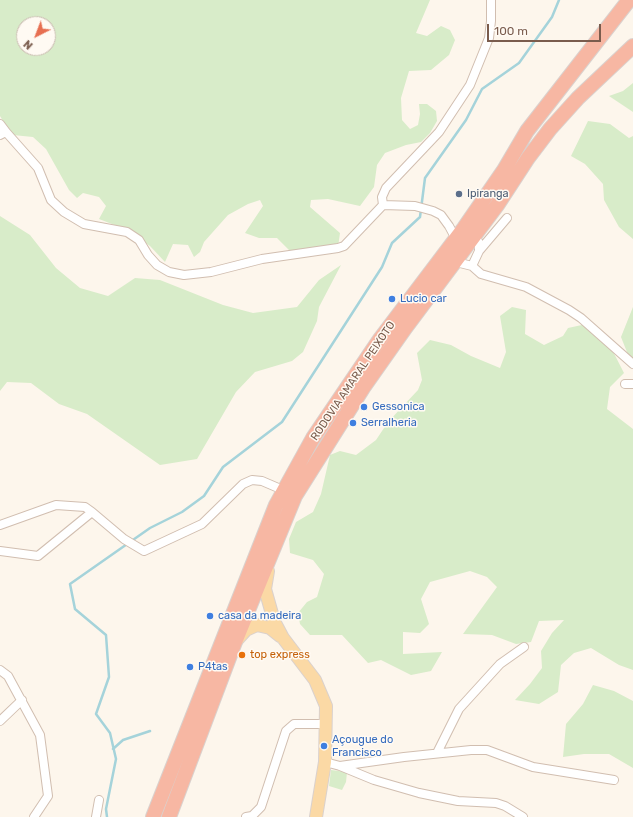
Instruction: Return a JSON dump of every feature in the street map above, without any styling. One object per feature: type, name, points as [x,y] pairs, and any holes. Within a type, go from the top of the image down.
[{"type":"highway","name":"RODOVIA AMARAL PEIXOTO","points":[[153,817],[218,650],[283,490],[313,438],[391,324],[456,239],[504,170],[527,131],[629,0]]},
{"type":"highway","points":[[563,84],[576,76],[633,6]]},
{"type":"highway","points":[[578,98],[590,76],[633,36]]},
{"type":"highway","name":"RODOVIA AMARAL PEIXOTO","points":[[169,817],[235,642],[295,496],[340,423],[406,327],[475,236],[550,128],[578,98],[633,46]]},
{"type":"main road","points":[[279,533],[266,576],[265,589],[274,621],[283,638],[320,689],[326,706],[325,762],[316,817]]},
{"type":"main road","points":[[235,642],[246,630],[257,625],[270,628],[283,638]]},
{"type":"street","points":[[383,205],[382,197],[386,188],[439,132],[470,85],[488,38],[492,21],[491,0]]},
{"type":"street","points":[[0,124],[3,134],[38,168],[51,200],[64,212],[84,224],[127,232],[139,240],[148,255],[157,265],[169,272],[184,275],[211,272],[262,258],[338,248],[344,246],[383,205],[415,206],[428,209],[441,215],[456,239]]},
{"type":"street","points":[[472,266],[479,252],[507,218]]},
{"type":"street","points":[[475,236],[479,243],[479,252]]},
{"type":"street","points":[[456,262],[472,266],[485,276],[526,287],[569,310],[581,318],[633,364]]},
{"type":"street","points":[[0,524],[56,505],[84,506],[124,539],[146,550],[202,524],[244,484],[252,480],[262,481],[283,490]]},
{"type":"street","points":[[0,550],[38,556],[92,512]]},
{"type":"street","points":[[437,753],[459,709],[500,664],[524,647]]},
{"type":"street","points":[[0,670],[8,676],[40,735],[48,796],[34,817]]},
{"type":"street","points":[[0,721],[22,700]]},
{"type":"street","points":[[246,817],[252,816],[261,807],[286,731],[294,724],[325,724]]},
{"type":"street","points":[[340,766],[437,753],[487,750],[533,767],[614,780]]},
{"type":"street","points":[[325,762],[340,766],[374,780],[419,793],[458,801],[496,803],[505,806],[523,817]]},
{"type":"street","points":[[96,817],[99,800]]},
{"type":"green space","points":[[0,0],[430,0],[416,33],[427,36],[441,26],[450,30],[455,40],[449,55],[431,70],[409,71],[401,98],[402,120],[410,129],[418,125],[420,114],[419,104],[427,104],[436,111],[437,121],[430,133],[421,142],[406,145],[385,153],[377,165],[374,187],[360,206],[328,199],[311,200],[310,207],[340,233],[338,247],[291,252],[277,238],[259,238],[245,233],[263,206],[260,200],[248,204],[228,215],[204,242],[200,252],[194,257],[188,245],[173,244],[165,262],[150,246],[125,229],[99,219],[106,206],[99,197],[83,193],[77,198],[69,190],[46,149],[33,137],[13,135],[0,116]]},
{"type":"green space","points":[[633,83],[633,112],[609,96],[623,91]]},
{"type":"green space","points":[[588,121],[610,124],[629,138],[633,136],[633,239],[619,227],[604,200],[603,184],[585,164],[571,156]]},
{"type":"green space","points":[[0,216],[30,235],[56,268],[80,288],[108,296],[135,278],[160,280],[223,305],[253,313],[297,307],[319,280],[341,265],[319,307],[317,321],[303,352],[292,361],[255,372],[236,392],[197,459],[160,465],[87,414],[59,404],[31,383],[7,382],[0,391]]},
{"type":"green space","points":[[512,307],[526,310],[525,334],[544,345],[563,336],[568,328],[591,323],[603,332],[624,373],[610,387],[607,409],[633,429],[633,670],[619,665],[591,648],[574,653],[561,665],[558,692],[539,704],[515,700],[542,668],[541,651],[552,633],[564,620],[539,621],[531,642],[516,644],[492,635],[463,634],[497,587],[487,577],[470,571],[430,582],[421,599],[429,624],[420,633],[403,632],[403,654],[442,652],[431,671],[411,675],[381,660],[368,663],[342,635],[310,635],[300,624],[298,613],[307,602],[317,597],[324,574],[313,560],[290,553],[289,539],[296,522],[313,512],[321,494],[330,455],[340,451],[356,455],[376,440],[388,422],[418,390],[422,380],[417,353],[430,340],[451,345],[471,356],[500,368],[506,352],[500,316]]},
{"type":"green space","points":[[633,307],[633,367],[621,337]]},
{"type":"green space","points":[[593,685],[614,691],[633,701],[633,768],[609,754],[584,754],[563,757],[566,724],[583,704]]},
{"type":"green space","points":[[331,770],[347,772],[346,782],[342,790],[329,786]]},
{"type":"waterway","points":[[107,817],[106,809],[116,759],[110,733],[96,714],[109,677],[106,635],[75,609],[70,584],[150,528],[182,512],[204,496],[223,467],[282,422],[382,267],[392,243],[420,217],[425,178],[466,120],[482,89],[519,63],[552,17],[559,0]]},
{"type":"waterway","points":[[113,749],[123,740],[150,731]]},
{"type":"place","name":"Ipiranga","points":[[459,194]]},
{"type":"place","name":"Lucio car","points":[[392,299]]},
{"type":"place","name":"Gessonica","points":[[364,407]]},
{"type":"place","name":"Serralheria","points":[[353,423]]},
{"type":"place","name":"casa da madeira","points":[[210,616]]},
{"type":"place","name":"top express","points":[[242,655]]},
{"type":"place","name":"P4tas","points":[[190,667]]},
{"type":"place","name":"Açougue do Francisco","points":[[324,746]]}]
